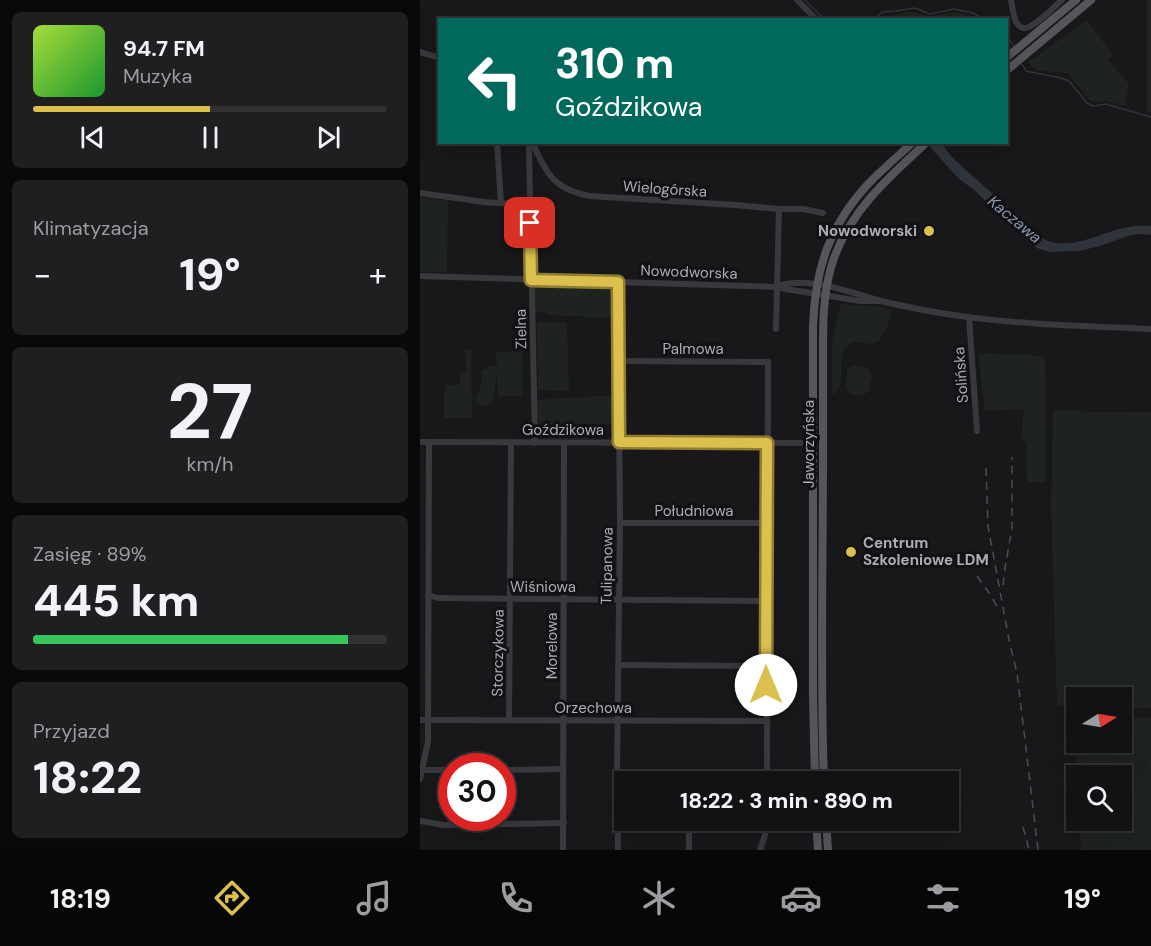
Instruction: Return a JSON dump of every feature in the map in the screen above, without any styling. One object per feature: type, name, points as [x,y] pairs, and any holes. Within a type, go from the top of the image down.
[{"type":"main road","points":[[1009,56],[1076,0]]},
{"type":"main road","points":[[1008,69],[1091,0]]},
{"type":"main road","name":"Jaworzyńska","points":[[815,771],[813,334],[816,284],[827,248],[845,213],[869,184],[911,144]]},
{"type":"main road","name":"Jaworzyńska","points":[[824,771],[823,318],[826,286],[834,257],[852,221],[877,190],[925,144]]},
{"type":"main road","points":[[817,831],[818,850]]},
{"type":"main road","points":[[827,831],[828,850]]},
{"type":"street","points":[[797,0],[815,18]]},
{"type":"street","points":[[1011,0],[1019,26],[1027,28],[1062,0]]},
{"type":"street","points":[[420,52],[438,57]]},
{"type":"street","points":[[497,144],[501,203]]},
{"type":"street","name":"Zielna","points":[[531,144],[529,148],[535,442]]},
{"type":"street","name":"Wielogórska","points":[[532,144],[543,167],[550,176],[568,190],[578,194],[803,209],[823,213]]},
{"type":"street","points":[[420,194],[530,205]]},
{"type":"street","points":[[776,328],[779,209]]},
{"type":"street","name":"Nowodworska","points":[[420,276],[777,286],[807,283],[861,294],[881,301],[969,317],[1046,324],[1151,329]]},
{"type":"street","name":"Tulipanowa","points":[[617,771],[620,523],[618,282]]},
{"type":"street","name":"Nowodworska","points":[[777,286],[825,296],[860,301],[881,301]]},
{"type":"street","name":"Solińska","points":[[969,317],[977,431]]},
{"type":"street","name":"Palmowa","points":[[619,361],[768,362],[767,443]]},
{"type":"street","name":"Goździkowa","points":[[420,442],[813,443]]},
{"type":"street","points":[[420,779],[428,742],[429,442]]},
{"type":"street","name":"Storczykowa","points":[[509,720],[511,442]]},
{"type":"street","name":"Morelowa","points":[[563,850],[564,443]]},
{"type":"street","points":[[767,443],[767,771]]},
{"type":"street","name":"Południowa","points":[[620,523],[767,523]]},
{"type":"street","name":"Wiśniowa","points":[[428,595],[438,598],[767,601]]},
{"type":"street","points":[[618,665],[766,666]]},
{"type":"street","name":"Orzechowa","points":[[420,720],[767,721]]},
{"type":"street","points":[[516,770],[563,769]]},
{"type":"street","points":[[423,770],[438,770]]},
{"type":"street","points":[[420,821],[444,825],[564,823]]},
{"type":"street","name":"Tulipanowa","points":[[618,831],[618,850]]},
{"type":"street","points":[[689,831],[689,850]]},
{"type":"street","points":[[760,850],[765,831]]},
{"type":"shaded area","points":[[1147,0],[1151,0],[1151,113],[1147,112]]},
{"type":"shaded area","points":[[914,12],[931,17],[960,13],[972,18],[884,18]]},
{"type":"shaded area","points":[[1087,20],[1113,55],[1108,60],[1129,84],[1125,106],[1106,101],[1093,102],[1088,99],[1069,74],[1041,71],[1027,61]]},
{"type":"shaded area","points":[[420,197],[448,201],[447,272],[420,272]]},
{"type":"shaded area","points":[[536,285],[610,287],[613,290],[613,318],[549,315],[541,311],[535,314]]},
{"type":"shaded area","points":[[841,304],[879,307],[891,310],[891,314],[886,329],[878,341],[870,344],[854,342],[846,346],[842,358],[840,386],[837,392],[832,394],[832,342]]},
{"type":"shaded area","points":[[537,322],[567,323],[569,391],[538,390]]},
{"type":"shaded area","points":[[463,350],[471,350],[472,418],[444,418],[446,385],[460,385],[460,373],[466,373],[466,353],[463,353]]},
{"type":"shaded area","points":[[522,351],[523,396],[498,397],[497,372],[493,401],[487,406],[477,404],[476,398],[481,385],[482,370],[488,369],[488,366],[497,366],[496,352]]},
{"type":"shaded area","points":[[978,353],[1045,357],[1046,482],[1027,482],[1026,442],[1021,441],[1024,409],[985,411]]},
{"type":"shaded area","points":[[853,366],[868,368],[872,376],[868,392],[857,396],[848,392],[846,381],[848,369]]},
{"type":"shaded area","points":[[614,395],[614,423],[591,425],[591,439],[539,439],[536,400]]},
{"type":"shaded area","points":[[1053,411],[1151,412],[1151,708],[1132,708],[1132,687],[1066,687],[1066,706],[1057,706],[1051,504]]},
{"type":"shaded area","points":[[1151,717],[1151,850],[1081,850],[1080,831],[1132,831],[1132,765],[1077,765],[1076,753],[1132,753],[1132,718]]},
{"type":"water","name":"Kaczawa","points":[[934,144],[942,144],[968,172],[1045,240],[1071,243],[1137,226],[1151,226],[1151,235],[1131,235],[1079,251],[1049,252],[1037,248],[959,179],[930,147]]},
{"type":"waterway","points":[[805,0],[823,18]]},
{"type":"waterway","points":[[876,18],[882,12],[915,8],[930,14],[954,9],[973,13],[982,18]]},
{"type":"waterway","points":[[1008,39],[1015,48]]},
{"type":"waterway","points":[[1022,64],[1026,71],[1069,81],[1087,103],[1093,106],[1106,104],[1151,117]]},
{"type":"railway","points":[[1003,585],[1012,528],[1012,457]]},
{"type":"railway","points":[[986,468],[988,526],[1017,673],[1038,850]]},
{"type":"railway","points":[[977,576],[999,611]]},
{"type":"railway","points":[[1023,827],[1029,850]]},
{"type":"place","name":"Nowodworski","points":[[929,231]]},
{"type":"place","name":"Centrum Szkoleniowe LDM","points":[[851,552]]},
{"type":"route","points":[[530,223],[531,280],[618,282],[619,442],[767,443],[766,685]]}]
